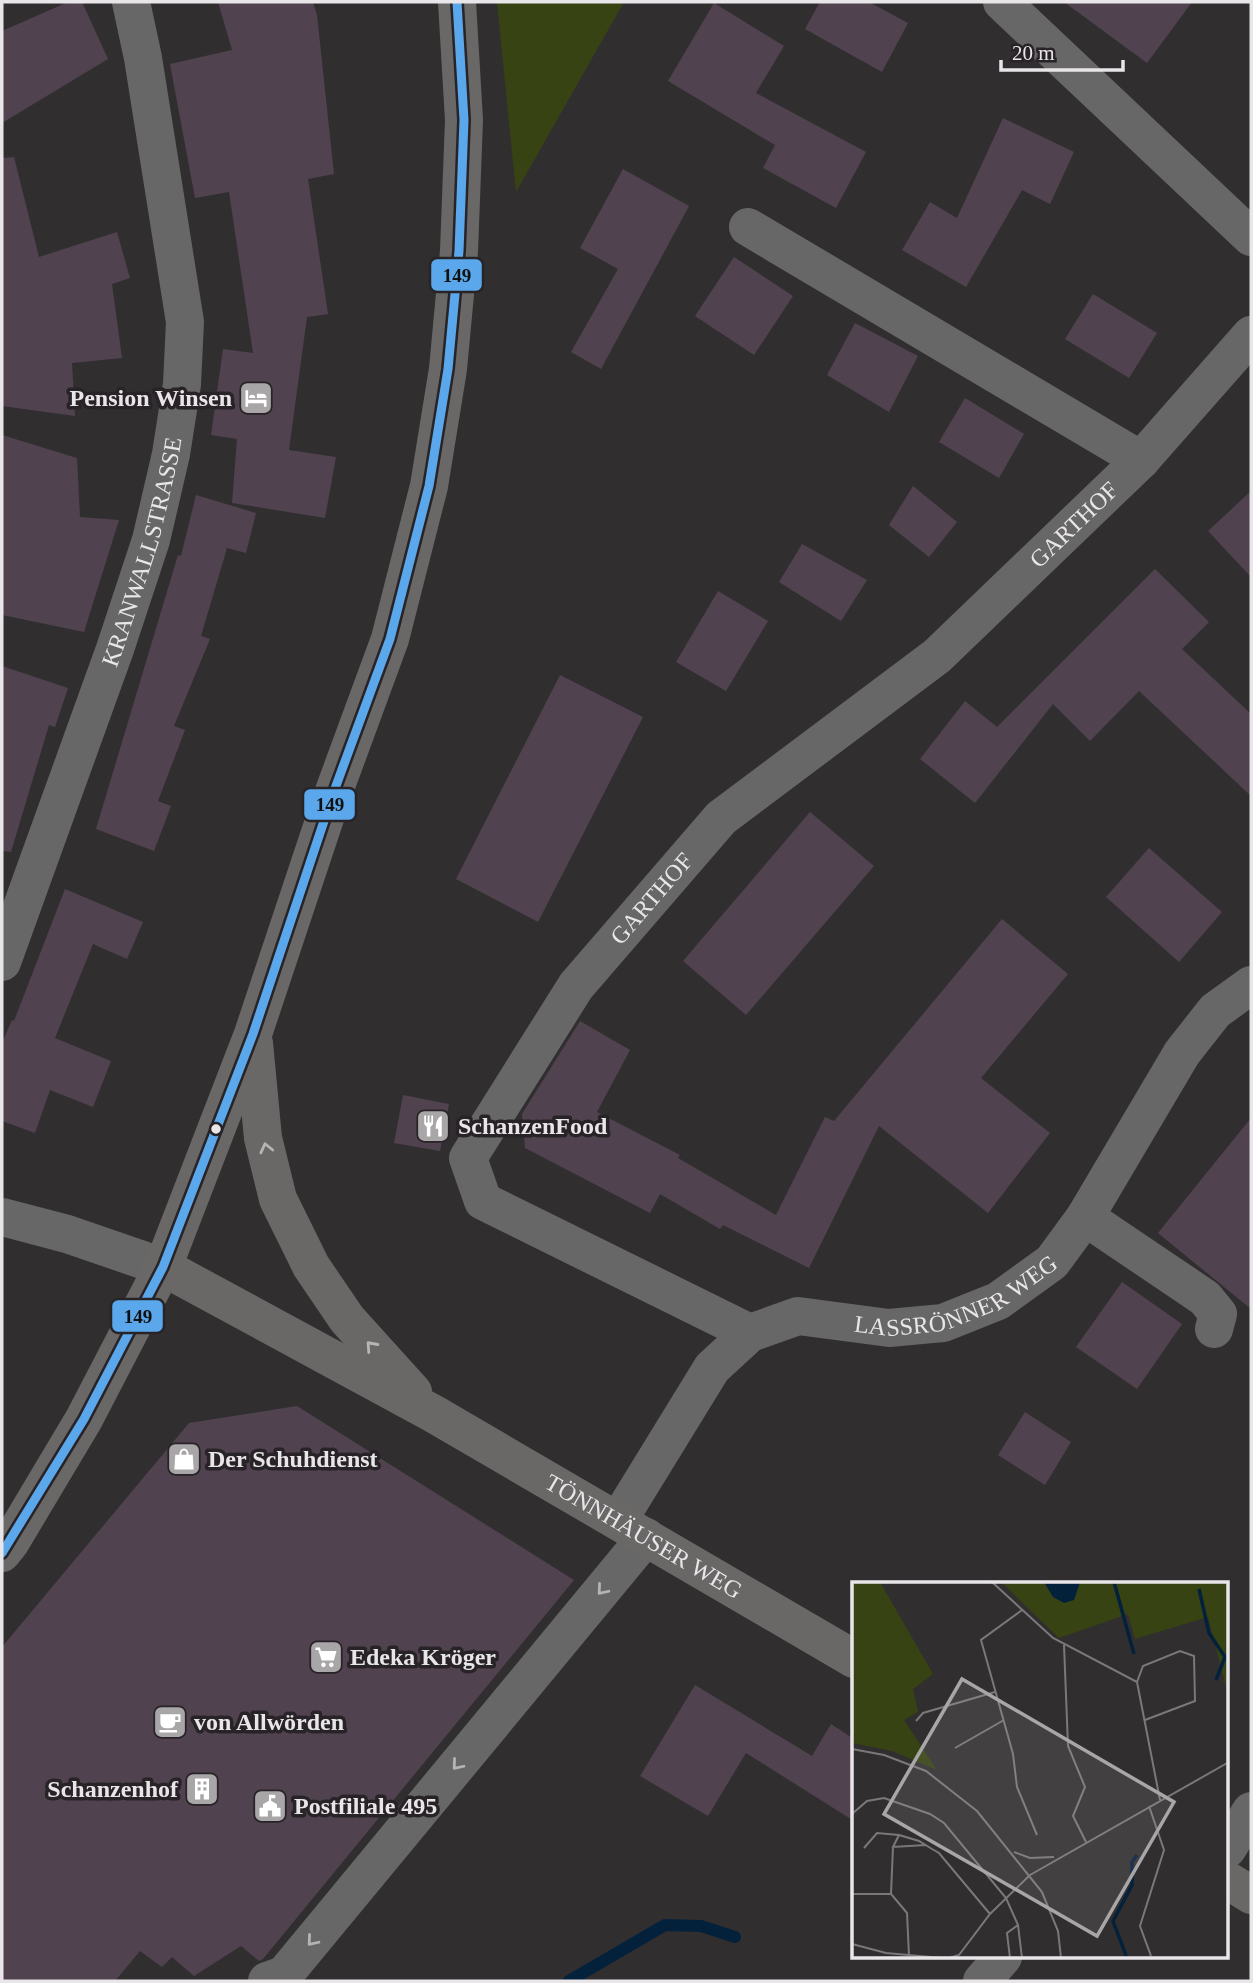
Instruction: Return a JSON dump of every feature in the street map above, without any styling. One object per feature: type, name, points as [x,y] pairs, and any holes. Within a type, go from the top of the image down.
[{"type":"main road","points":[[2,1553],[84,1419],[163,1267],[253,1034],[333,794],[390,639],[429,486],[448,369],[459,251],[464,120],[457,2]]},
{"type":"main road","name":"TÖNNHÄUSER WEG","points":[[253,1034],[263,1138],[278,1199],[311,1266],[347,1320],[434,1414]]},
{"type":"main road","name":"TÖNNHÄUSER WEG","points":[[163,1267],[434,1414],[852,1658]]},
{"type":"main road","points":[[1228,1881],[1251,1895]]},
{"type":"street","name":"KRANWALLSTRASSE","points":[[2,962],[115,649],[151,540],[171,454],[182,384],[186,322],[145,71],[131,2]]},
{"type":"street","points":[[1002,2],[1251,237]]},
{"type":"street","name":"GARTHOF","points":[[748,227],[1141,460]]},
{"type":"street","name":"GARTHOF","points":[[750,1333],[483,1201],[468,1158],[576,986],[721,818],[937,656],[1141,460],[1251,335]]},
{"type":"street","name":"LASSRÖNNER WEG","points":[[267,1981],[284,1975],[632,1530],[712,1367],[750,1333],[798,1316],[888,1328],[943,1323],[998,1301],[1052,1262],[1085,1217],[1182,1053],[1215,1011],[1251,985]]},
{"type":"street","points":[[2,1217],[67,1234],[163,1267]]},
{"type":"street","points":[[1085,1217],[1205,1298],[1218,1314],[1214,1329]]},
{"type":"street","points":[[1228,1847],[1251,1811]]},
{"type":"street","points":[[982,1981],[1002,1958]]},
{"type":"green space","points":[[497,2],[624,2],[516,192]]},
{"type":"building","points":[[68,2],[82,2],[108,59],[2,123],[2,31]]},
{"type":"building","points":[[218,2],[313,2],[317,15],[334,174],[308,179],[328,314],[307,317],[289,450],[336,457],[325,518],[232,503],[237,439],[211,435],[223,349],[253,353],[229,192],[195,198],[170,64],[232,50]]},
{"type":"building","points":[[820,2],[869,2],[908,23],[882,72],[805,29]]},
{"type":"building","points":[[1064,2],[1192,2],[1147,63]]},
{"type":"building","points":[[714,3],[784,46],[756,93],[866,152],[836,208],[763,168],[775,145],[668,81]]},
{"type":"building","points":[[1003,118],[1074,152],[1050,204],[1022,190],[966,287],[902,250],[930,202],[957,218]]},
{"type":"building","points":[[14,157],[39,257],[117,232],[130,278],[112,284],[122,358],[72,363],[75,416],[2,406],[2,158]]},
{"type":"building","points":[[623,169],[689,206],[601,369],[571,352],[618,269],[580,248]]},
{"type":"building","points":[[734,257],[793,296],[754,355],[695,316]]},
{"type":"building","points":[[1093,294],[1157,333],[1129,378],[1065,339]]},
{"type":"building","points":[[855,323],[918,356],[889,412],[827,375]]},
{"type":"building","points":[[965,398],[1024,434],[999,478],[939,442]]},
{"type":"building","points":[[2,435],[77,458],[80,517],[119,520],[84,632],[2,615]]},
{"type":"building","points":[[913,486],[957,522],[929,557],[889,525]]},
{"type":"building","points":[[1251,491],[1251,577],[1208,531]]},
{"type":"building","points":[[196,495],[256,513],[246,553],[227,548],[201,636],[210,639],[174,726],[185,730],[158,801],[171,806],[154,851],[96,829],[178,555],[181,556]]},
{"type":"building","points":[[802,544],[867,580],[841,621],[779,582]]},
{"type":"building","points":[[1155,569],[1209,622],[1182,649],[1251,714],[1251,796],[1139,691],[1090,741],[1053,704],[975,803],[920,759],[965,701],[997,727]]},
{"type":"building","points":[[718,591],[768,621],[726,691],[676,662]]},
{"type":"building","points":[[2,666],[68,688],[55,727],[49,725],[11,852],[2,851]]},
{"type":"building","points":[[560,675],[643,717],[538,922],[456,879]]},
{"type":"building","points":[[810,812],[874,866],[746,1015],[683,961]]},
{"type":"building","points":[[1149,848],[1222,912],[1179,962],[1106,897]]},
{"type":"building","points":[[65,889],[143,922],[127,959],[93,944],[55,1038],[111,1061],[93,1107],[50,1090],[35,1133],[2,1121],[2,1043],[12,1020],[14,1021]]},
{"type":"building","points":[[1002,919],[1068,974],[981,1078],[1050,1133],[988,1213],[879,1126],[809,1268],[723,1225],[720,1229],[660,1194],[650,1213],[525,1148],[522,1114],[580,1021],[630,1050],[597,1112],[680,1155],[678,1158],[776,1215],[825,1117],[834,1121]]},
{"type":"building","points":[[403,1095],[449,1104],[440,1151],[394,1143]]},
{"type":"building","points":[[1251,1118],[1251,1309],[1158,1233]]},
{"type":"building","points":[[1122,1282],[1182,1324],[1137,1389],[1076,1347]]},
{"type":"building","name":"Schanzenhof","points":[[297,1406],[574,1580],[263,1959],[259,1961],[241,1946],[194,1976],[172,1957],[162,1967],[140,1951],[115,1981],[2,1981],[2,1647],[189,1423]]},
{"type":"building","points":[[1025,1412],[1071,1442],[1045,1485],[998,1455]]},
{"type":"building","points":[[695,1685],[812,1756],[831,1724],[852,1738],[852,1820],[746,1753],[708,1816],[640,1776]]},
{"type":"waterway","points":[[569,1981],[665,1925],[701,1926],[735,1937]]},
{"type":"transit line","name":"149","points":[[2,1553],[84,1419],[163,1267],[253,1034],[333,794],[390,639],[429,486],[448,369],[459,251],[464,120],[457,2]]},
{"type":"place","name":"Pension Winsen","points":[[256,398]]},
{"type":"place","name":"SchanzenFood","points":[[433,1126]]},
{"type":"place","name":"Der Schuhdienst","points":[[184,1459]]},
{"type":"place","name":"Edeka Kröger","points":[[326,1657]]},
{"type":"place","name":"von Allwörden","points":[[170,1722]]},
{"type":"place","name":"Schanzenhof","points":[[202,1789]]},
{"type":"place","name":"Postfiliale 495","points":[[270,1806]]}]
